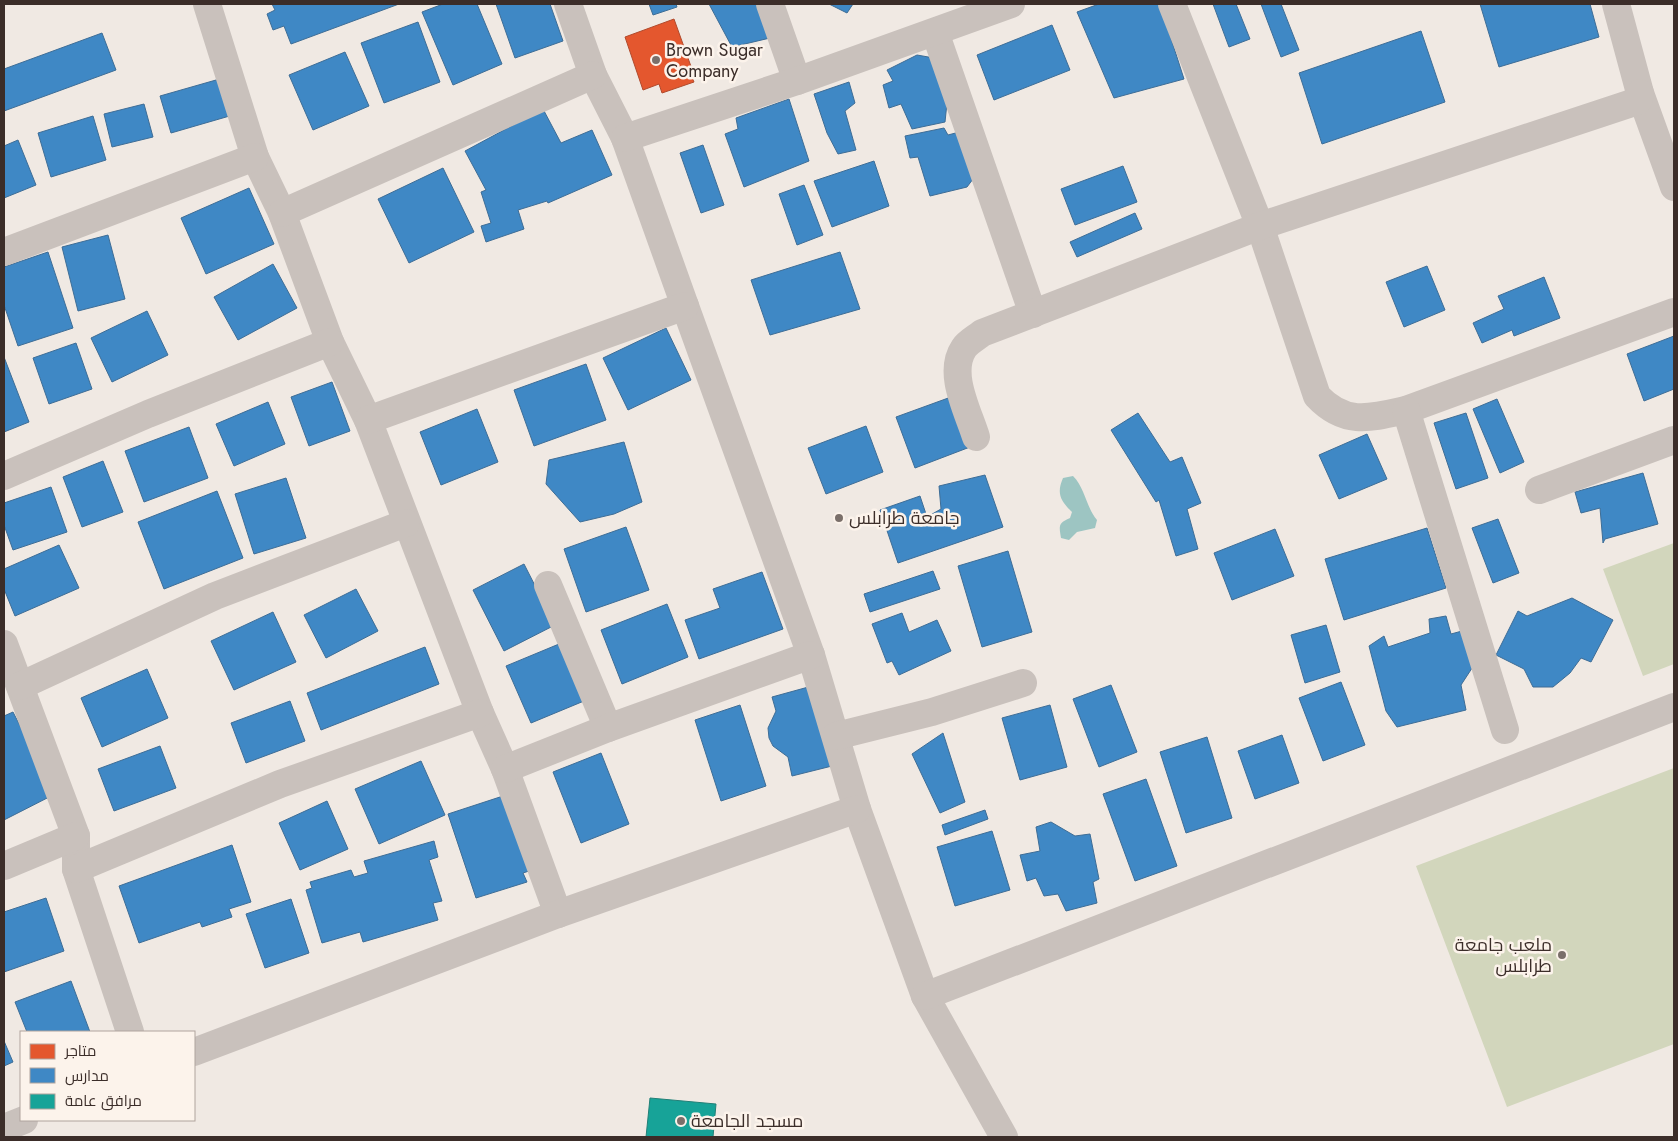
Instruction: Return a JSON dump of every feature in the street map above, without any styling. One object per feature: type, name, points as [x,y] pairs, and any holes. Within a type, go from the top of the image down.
[{"type":"street","points":[[207,4],[255,157],[282,213],[330,342],[368,420],[480,713],[506,769],[558,914]]},
{"type":"street","points":[[568,4],[593,75],[625,138],[811,655],[857,809],[924,996],[1004,1137]]},
{"type":"street","points":[[770,4],[797,81]]},
{"type":"street","points":[[625,138],[797,81],[1011,4]]},
{"type":"street","points":[[1172,4],[1260,226],[1318,396],[1328,407],[1343,414],[1366,419],[1406,410],[1674,312]]},
{"type":"street","points":[[1601,4],[1674,187]]},
{"type":"street","points":[[1616,4],[1639,97]]},
{"type":"street","points":[[935,32],[1033,314]]},
{"type":"street","points":[[282,213],[593,75]]},
{"type":"street","points":[[976,437],[957,375],[959,361],[964,348],[982,333],[1260,226],[1639,97]]},
{"type":"street","points":[[4,252],[255,157]]},
{"type":"street","points":[[368,420],[685,306]]},
{"type":"street","points":[[4,476],[148,414],[330,342]]},
{"type":"street","points":[[1406,410],[1505,730]]},
{"type":"street","points":[[1539,490],[1674,440]]},
{"type":"street","points":[[20,686],[215,596],[406,523]]},
{"type":"street","points":[[548,585],[608,728]]},
{"type":"street","points":[[4,644],[76,836],[76,869],[130,1031]]},
{"type":"street","points":[[506,769],[608,728],[811,655]]},
{"type":"street","points":[[836,736],[932,712],[1023,683]]},
{"type":"street","points":[[924,996],[1674,707]]},
{"type":"street","points":[[76,869],[280,784],[480,713]]},
{"type":"street","points":[[195,1052],[558,914],[857,809]]},
{"type":"street","points":[[4,866],[76,836]]},
{"type":"street","points":[[4,1128],[22,1121]]},
{"type":"green space","points":[[1674,543],[1674,664],[1643,676],[1603,569]]},
{"type":"green space","name":"ملعب جامعة طرابلس","points":[[1674,768],[1674,1044],[1507,1107],[1416,866]]},
{"type":"water","points":[[1073,476],[1097,520],[1095,528],[1077,532],[1069,540],[1061,538],[1060,528],[1061,523],[1070,518],[1072,512],[1062,501],[1060,489],[1063,478]]},
{"type":"building: متاجر","points":[[674,19],[693,72],[690,73],[694,82],[662,93],[659,84],[643,90],[625,37]]},
{"type":"building: مدارس","points":[[272,4],[399,4],[291,44],[284,26],[273,30],[267,14],[275,10]]},
{"type":"building: مدارس","points":[[443,4],[477,4],[502,64],[453,85],[422,12]]},
{"type":"building: مدارس","points":[[496,4],[550,4],[563,41],[515,58]]},
{"type":"building: مدارس","points":[[649,4],[676,4],[677,7],[653,15]]},
{"type":"building: مدارس","points":[[709,4],[759,4],[770,38],[732,47]]},
{"type":"building: مدارس","points":[[829,4],[853,4],[847,13]]},
{"type":"building: مدارس","points":[[1099,4],[1160,4],[1184,79],[1114,98],[1077,12]]},
{"type":"building: مدارس","points":[[1213,4],[1236,4],[1250,39],[1229,47]]},
{"type":"building: مدارس","points":[[1261,4],[1281,4],[1299,50],[1281,57]]},
{"type":"building: مدارس","points":[[1480,4],[1590,4],[1599,37],[1499,67]]},
{"type":"building: مدارس","points":[[418,22],[440,82],[384,103],[361,43]]},
{"type":"building: مدارس","points":[[1052,25],[1070,70],[994,100],[977,55]]},
{"type":"building: مدارس","points":[[1421,31],[1445,102],[1322,144],[1299,73]]},
{"type":"building: مدارس","points":[[102,33],[116,70],[4,111],[4,69]]},
{"type":"building: مدارس","points":[[345,52],[369,106],[313,130],[289,75]]},
{"type":"building: مدارس","points":[[917,55],[934,58],[948,93],[945,122],[912,129],[901,104],[889,108],[883,85],[893,81],[887,70]]},
{"type":"building: مدارس","points":[[223,78],[233,115],[171,133],[160,96]]},
{"type":"building: مدارس","points":[[849,82],[855,103],[845,111],[856,150],[838,154],[827,133],[814,94]]},
{"type":"building: مدارس","points":[[789,99],[809,161],[744,187],[725,134],[738,129],[736,118]]},
{"type":"building: مدارس","points":[[144,104],[153,137],[112,147],[104,114]]},
{"type":"building: مدارس","points":[[543,109],[561,143],[592,130],[612,175],[548,203],[547,201],[518,210],[524,229],[486,242],[481,226],[491,223],[481,192],[486,190],[465,151]]},
{"type":"building: مدارس","points":[[93,116],[106,160],[51,177],[38,133]]},
{"type":"building: مدارس","points":[[944,128],[948,135],[963,131],[976,175],[967,187],[930,196],[918,157],[910,158],[905,136]]},
{"type":"building: مدارس","points":[[18,140],[36,185],[4,198],[4,146]]},
{"type":"building: مدارس","points":[[703,145],[724,205],[701,213],[680,153]]},
{"type":"building: مدارس","points":[[874,161],[889,206],[832,227],[814,181]]},
{"type":"building: مدارس","points":[[1123,166],[1137,202],[1075,225],[1061,189]]},
{"type":"building: مدارس","points":[[443,168],[474,232],[409,263],[378,199]]},
{"type":"building: مدارس","points":[[804,185],[823,235],[797,245],[779,194]]},
{"type":"building: مدارس","points":[[249,188],[274,244],[206,274],[181,218]]},
{"type":"building: مدارس","points":[[1135,213],[1142,229],[1077,257],[1070,242]]},
{"type":"building: مدارس","points":[[108,235],[125,299],[78,311],[62,247]]},
{"type":"building: مدارس","points":[[48,252],[73,328],[18,346],[4,305],[4,267]]},
{"type":"building: مدارس","points":[[840,252],[860,309],[770,335],[751,280]]},
{"type":"building: مدارس","points":[[273,264],[297,308],[238,340],[214,297]]},
{"type":"building: مدارس","points":[[1427,266],[1445,310],[1404,327],[1386,282]]},
{"type":"building: مدارس","points":[[1544,277],[1560,318],[1514,336],[1512,330],[1482,343],[1473,323],[1504,309],[1498,296]]},
{"type":"building: مدارس","points":[[147,311],[168,355],[112,382],[91,338]]},
{"type":"building: مدارس","points":[[666,328],[691,380],[628,410],[603,358]]},
{"type":"building: مدارس","points":[[1674,336],[1674,389],[1644,401],[1627,354]]},
{"type":"building: مدارس","points":[[76,343],[92,389],[49,404],[33,358]]},
{"type":"building: مدارس","points":[[4,357],[29,422],[4,432]]},
{"type":"building: مدارس","points":[[586,364],[606,420],[534,446],[514,390]]},
{"type":"building: مدارس","points":[[332,382],[350,431],[309,446],[291,397]]},
{"type":"building: مدارس","points":[[951,397],[970,447],[915,468],[896,417]]},
{"type":"building: مدارس","points":[[1497,399],[1524,462],[1500,473],[1473,409]]},
{"type":"building: مدارس","points":[[268,402],[285,444],[234,466],[216,424]]},
{"type":"building: مدارس","points":[[477,409],[498,462],[441,485],[420,432]]},
{"type":"building: مدارس","points":[[1138,413],[1170,462],[1182,457],[1201,503],[1187,509],[1198,549],[1176,556],[1159,500],[1156,502],[1111,430]]},
{"type":"building: مدارس","points":[[1466,413],[1488,478],[1456,489],[1434,423]]},
{"type":"building: مدارس","points":[[866,426],[883,472],[826,494],[808,448]]},
{"type":"building: مدارس","points":[[189,427],[208,478],[144,502],[125,451]]},
{"type":"building: مدارس","points":[[1367,434],[1387,479],[1339,499],[1319,455]]},
{"type":"building: مدارس","points":[[624,442],[642,502],[614,514],[580,522],[546,484],[549,460]]},
{"type":"building: مدارس","points":[[103,461],[123,512],[82,527],[63,477]]},
{"type":"building: مدارس","points":[[1643,473],[1658,524],[1605,539],[1603,543],[1600,508],[1581,513],[1575,492]]},
{"type":"building: مدارس","points":[[985,475],[1003,527],[898,563],[880,510],[920,496],[927,517],[941,509],[939,486]]},
{"type":"building: مدارس","points":[[286,478],[306,538],[254,554],[235,494]]},
{"type":"building: مدارس","points":[[51,487],[67,532],[13,550],[4,525],[4,503]]},
{"type":"building: مدارس","points":[[217,491],[243,558],[164,589],[138,522]]},
{"type":"building: مدارس","points":[[1498,519],[1519,573],[1493,583],[1472,528]]},
{"type":"building: مدارس","points":[[626,527],[649,590],[586,612],[564,549]]},
{"type":"building: مدارس","points":[[1427,528],[1446,588],[1344,620],[1325,559]]},
{"type":"building: مدارس","points":[[1275,529],[1294,576],[1232,600],[1214,553]]},
{"type":"building: مدارس","points":[[59,545],[79,588],[15,616],[4,589],[4,569]]},
{"type":"building: مدارس","points":[[1008,551],[1032,632],[982,647],[958,566]]},
{"type":"building: مدارس","points":[[524,564],[555,625],[504,651],[473,590]]},
{"type":"building: مدارس","points":[[933,571],[940,589],[870,612],[864,594]]},
{"type":"building: مدارس","points":[[762,572],[783,629],[699,659],[685,620],[720,608],[713,589]]},
{"type":"building: مدارس","points":[[356,589],[378,631],[326,658],[304,615]]},
{"type":"building: مدارس","points":[[1572,598],[1613,620],[1591,662],[1581,658],[1570,673],[1553,687],[1533,687],[1524,669],[1496,655],[1518,611],[1527,616]]},
{"type":"building: مدارس","points":[[667,604],[688,657],[622,684],[601,630]]},
{"type":"building: مدارس","points":[[273,612],[296,662],[234,690],[211,641]]},
{"type":"building: مدارس","points":[[902,613],[909,632],[937,620],[951,651],[899,675],[892,661],[887,663],[872,624]]},
{"type":"building: مدارس","points":[[1446,616],[1451,634],[1462,631],[1476,662],[1461,685],[1466,710],[1397,727],[1386,711],[1369,646],[1384,636],[1388,647],[1430,633],[1429,619]]},
{"type":"building: مدارس","points":[[1326,625],[1340,672],[1305,683],[1291,635]]},
{"type":"building: مدارس","points":[[559,644],[584,701],[531,723],[506,666]]},
{"type":"building: مدارس","points":[[425,647],[439,684],[321,730],[307,693]]},
{"type":"building: مدارس","points":[[147,669],[168,718],[102,747],[81,698]]},
{"type":"building: مدارس","points":[[1341,682],[1365,745],[1323,761],[1299,698]]},
{"type":"building: مدارس","points":[[1111,685],[1137,752],[1099,767],[1073,699]]},
{"type":"building: مدارس","points":[[812,686],[832,766],[792,776],[788,757],[773,746],[769,738],[768,728],[776,711],[772,697]]},
{"type":"building: مدارس","points":[[290,701],[305,741],[246,763],[231,723]]},
{"type":"building: مدارس","points":[[740,705],[766,786],[721,801],[695,720]]},
{"type":"building: مدارس","points":[[1050,705],[1067,767],[1020,780],[1002,718]]},
{"type":"building: مدارس","points":[[13,712],[55,794],[4,820],[4,716]]},
{"type":"building: مدارس","points":[[943,733],[965,802],[940,813],[912,754]]},
{"type":"building: مدارس","points":[[1282,735],[1299,783],[1255,799],[1238,751]]},
{"type":"building: مدارس","points":[[1207,737],[1232,818],[1186,833],[1160,752]]},
{"type":"building: مدارس","points":[[160,746],[176,788],[114,811],[98,769]]},
{"type":"building: مدارس","points":[[601,753],[629,824],[581,843],[553,772]]},
{"type":"building: مدارس","points":[[421,761],[445,815],[379,844],[355,789]]},
{"type":"building: مدارس","points":[[1146,779],[1177,866],[1135,881],[1103,794]]},
{"type":"building: مدارس","points":[[503,796],[535,869],[523,873],[527,882],[476,898],[448,814]]},
{"type":"building: مدارس","points":[[327,801],[348,849],[300,870],[279,823]]},
{"type":"building: مدارس","points":[[985,810],[988,819],[945,835],[942,825]]},
{"type":"building: مدارس","points":[[1051,822],[1075,836],[1090,834],[1099,879],[1093,882],[1097,903],[1066,911],[1058,894],[1044,896],[1036,878],[1027,881],[1020,855],[1040,851],[1036,827]]},
{"type":"building: مدارس","points":[[992,831],[1010,890],[955,906],[937,847]]},
{"type":"building: مدارس","points":[[434,841],[438,857],[429,860],[442,901],[433,903],[438,920],[363,942],[360,932],[322,943],[306,890],[312,888],[310,882],[351,870],[354,877],[368,873],[364,861]]},
{"type":"building: مدارس","points":[[232,845],[251,902],[229,909],[232,917],[202,927],[200,922],[139,943],[119,886]]},
{"type":"building: مدارس","points":[[46,898],[64,951],[4,972],[4,912]]},
{"type":"building: مدارس","points":[[291,899],[309,953],[265,968],[246,914]]},
{"type":"building: مدارس","points":[[71,981],[90,1031],[27,1031],[15,1002]]},
{"type":"building: مدارس","points":[[4,1041],[13,1062],[4,1066]]},
{"type":"building: مرافق عامة","name":"مسجد الجامعة","points":[[650,1098],[716,1104],[713,1137],[646,1137]]},
{"type":"place","name":"Brown Sugar Company","points":[[656,60]]},
{"type":"place","name":"جامعة طرابلس","points":[[839,518]]},
{"type":"place","name":"ملعب جامعة طرابلس","points":[[1562,955]]},
{"type":"place","name":"مسجد الجامعة","points":[[681,1121]]}]
